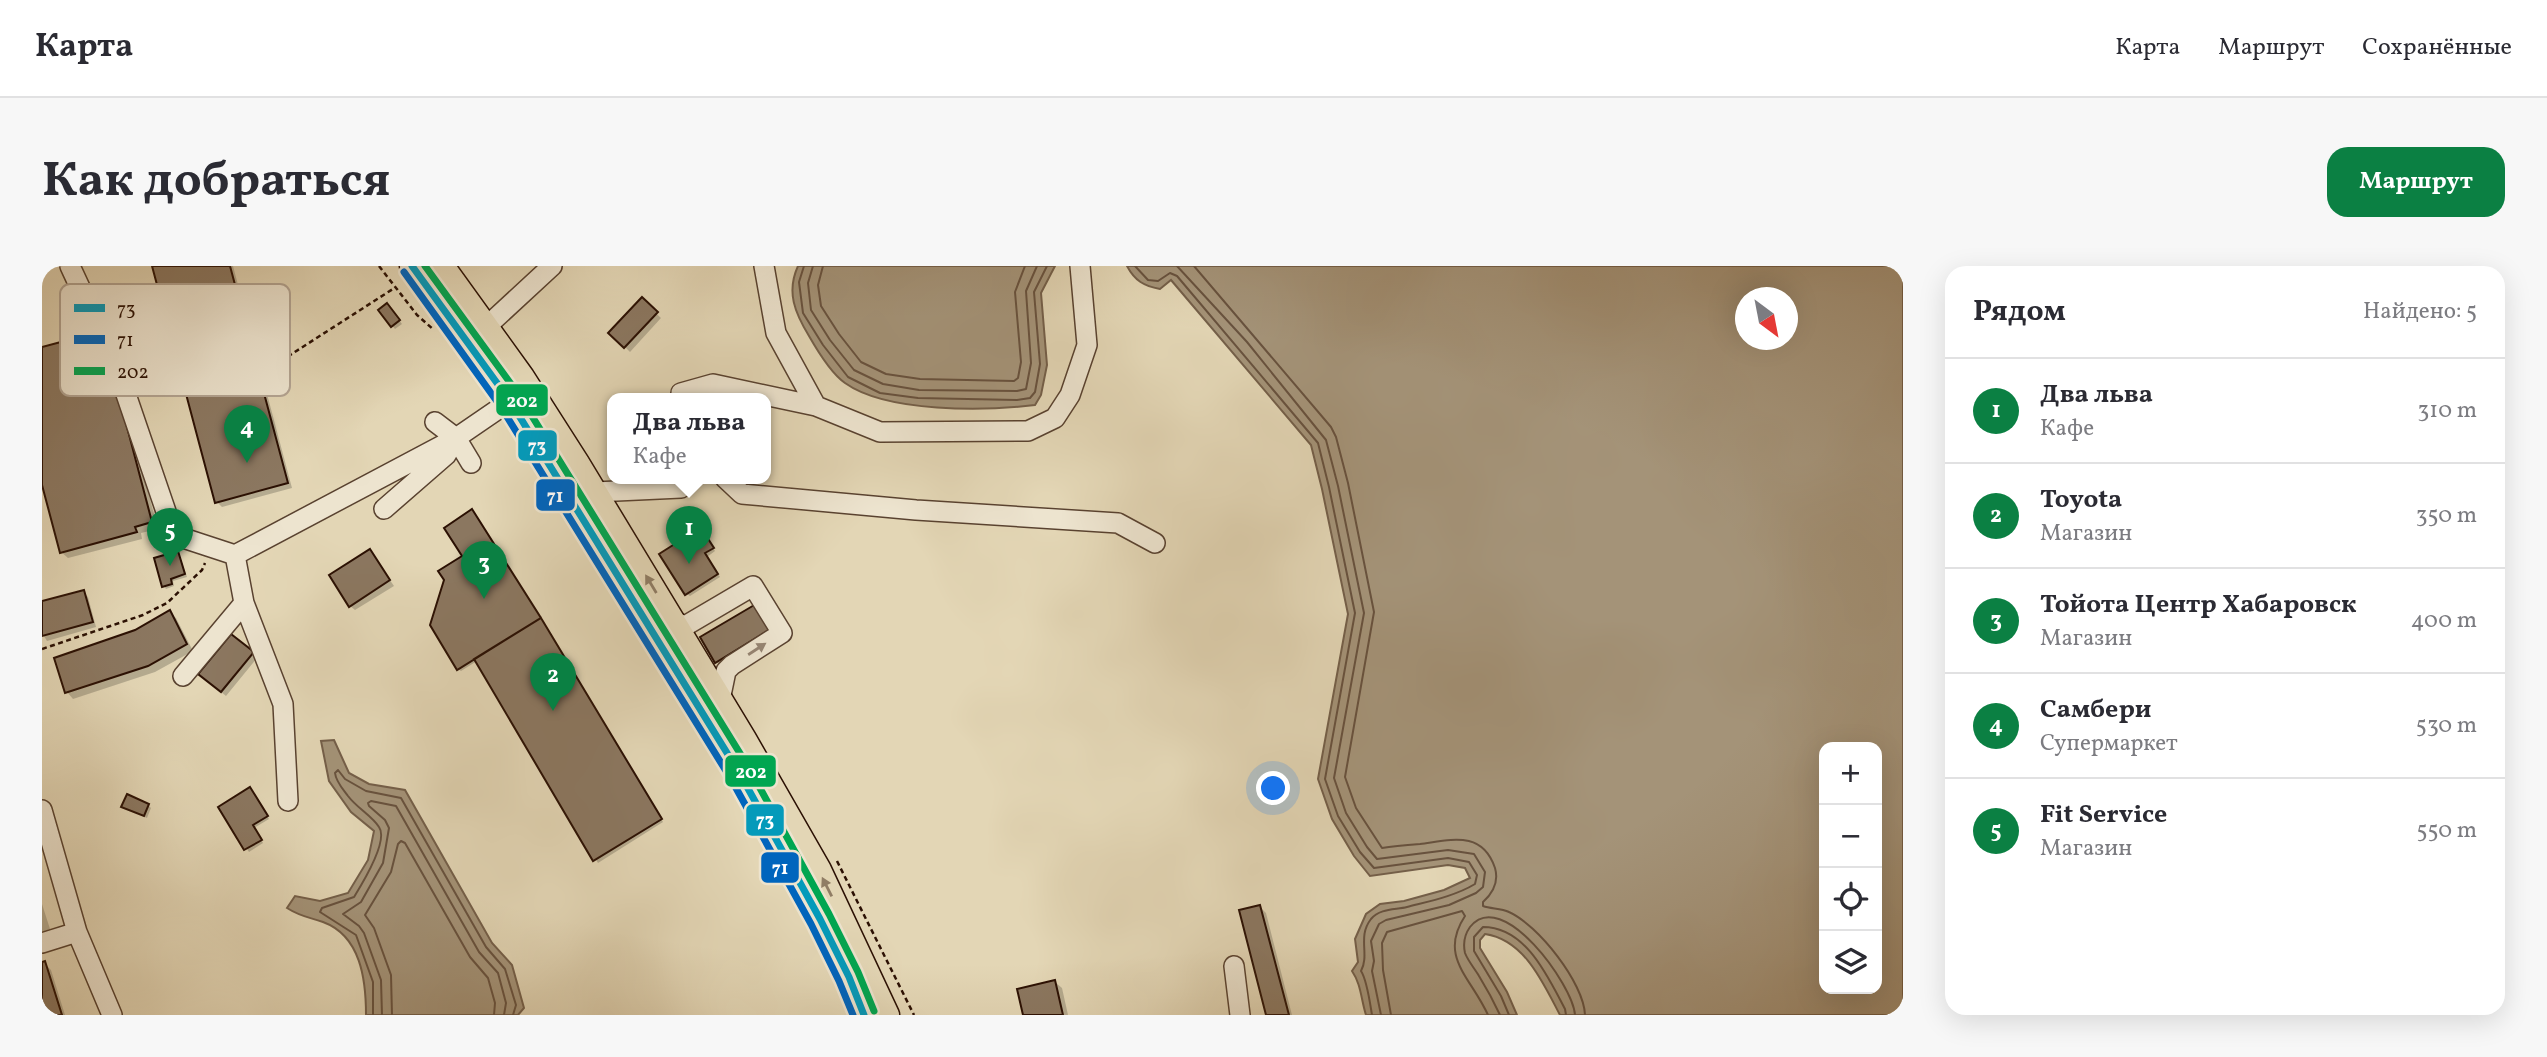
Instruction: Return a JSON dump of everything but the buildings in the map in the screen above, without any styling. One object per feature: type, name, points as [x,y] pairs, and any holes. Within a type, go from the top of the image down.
[{"type":"main road","points":[[412,266],[510,401],[740,774],[820,919],[849,977],[864,1015]]},
{"type":"main road","points":[[442,266],[522,377],[673,621],[819,870],[887,1015]]},
{"type":"street","points":[[70,266],[78,284]]},
{"type":"street","points":[[486,327],[552,266]]},
{"type":"street","points":[[765,266],[776,333],[816,406]]},
{"type":"street","points":[[771,396],[816,406],[880,432],[1028,431],[1055,418],[1070,395],[1087,345],[1080,266]]},
{"type":"street","points":[[681,393],[713,384],[755,393]]},
{"type":"street","points":[[127,396],[174,535],[235,555],[456,438],[510,401]]},
{"type":"street","points":[[435,422],[456,438],[471,463]]},
{"type":"street","points":[[384,509],[446,455],[456,438]]},
{"type":"street","points":[[595,492],[681,488],[681,484]]},
{"type":"street","points":[[731,484],[742,494],[916,510],[1118,523],[1155,542]]},
{"type":"street","points":[[235,555],[244,603],[283,704],[288,801]]},
{"type":"street","points":[[673,621],[685,626],[753,586],[782,633],[726,671],[720,701]]},
{"type":"street","points":[[183,676],[244,603]]},
{"type":"street","points":[[42,810],[77,932],[111,1015]]},
{"type":"street","points":[[42,943],[77,932]]},
{"type":"street","points":[[1234,966],[1240,1015]]},
{"type":"path","points":[[379,266],[417,315]]},
{"type":"path","points":[[290,355],[396,287]]},
{"type":"path","points":[[42,649],[143,615],[167,603],[202,570],[207,559]]},
{"type":"water","points":[[798,266],[1055,266],[1041,293],[1047,365],[1041,395],[1035,405],[964,409],[910,405],[863,393],[835,374],[804,327],[796,311],[793,294],[794,276]]},
{"type":"water","points":[[1127,266],[1903,266],[1903,1015],[1560,1015],[1539,977],[1522,954],[1499,938],[1485,934],[1480,940],[1480,948],[1507,992],[1517,1015],[1366,1015],[1359,986],[1352,971],[1358,962],[1355,939],[1366,914],[1380,904],[1404,901],[1444,890],[1470,878],[1465,868],[1448,865],[1370,876],[1354,856],[1332,819],[1318,779],[1348,614],[1311,445],[1171,280],[1160,289],[1140,282]]},
{"type":"water","points":[[334,740],[349,773],[369,784],[405,790],[492,943],[512,965],[524,1008],[518,1015],[366,1015],[365,988],[359,961],[346,938],[323,922],[287,908],[295,896],[320,901],[348,893],[368,860],[374,831],[351,812],[329,781],[321,741]]},
{"type":"transit line","name":"73","points":[[412,266],[510,401],[740,774],[820,919],[849,977],[864,1015]]},
{"type":"transit line","name":"202","points":[[425,266],[519,395],[749,768],[829,914],[874,1011]]},
{"type":"transit line","name":"71","points":[[404,272],[501,407],[731,779],[811,924],[853,1015]]},
{"type":"place","name":"Самбери","points":[[247,463]]},
{"type":"place","name":"Два льва","points":[[689,564]]},
{"type":"place","name":"Fit Service","points":[[170,566]]},
{"type":"place","name":"Тойота Центр Хабаровск","points":[[484,599]]},
{"type":"place","name":"Toyota","points":[[553,711]]}]
